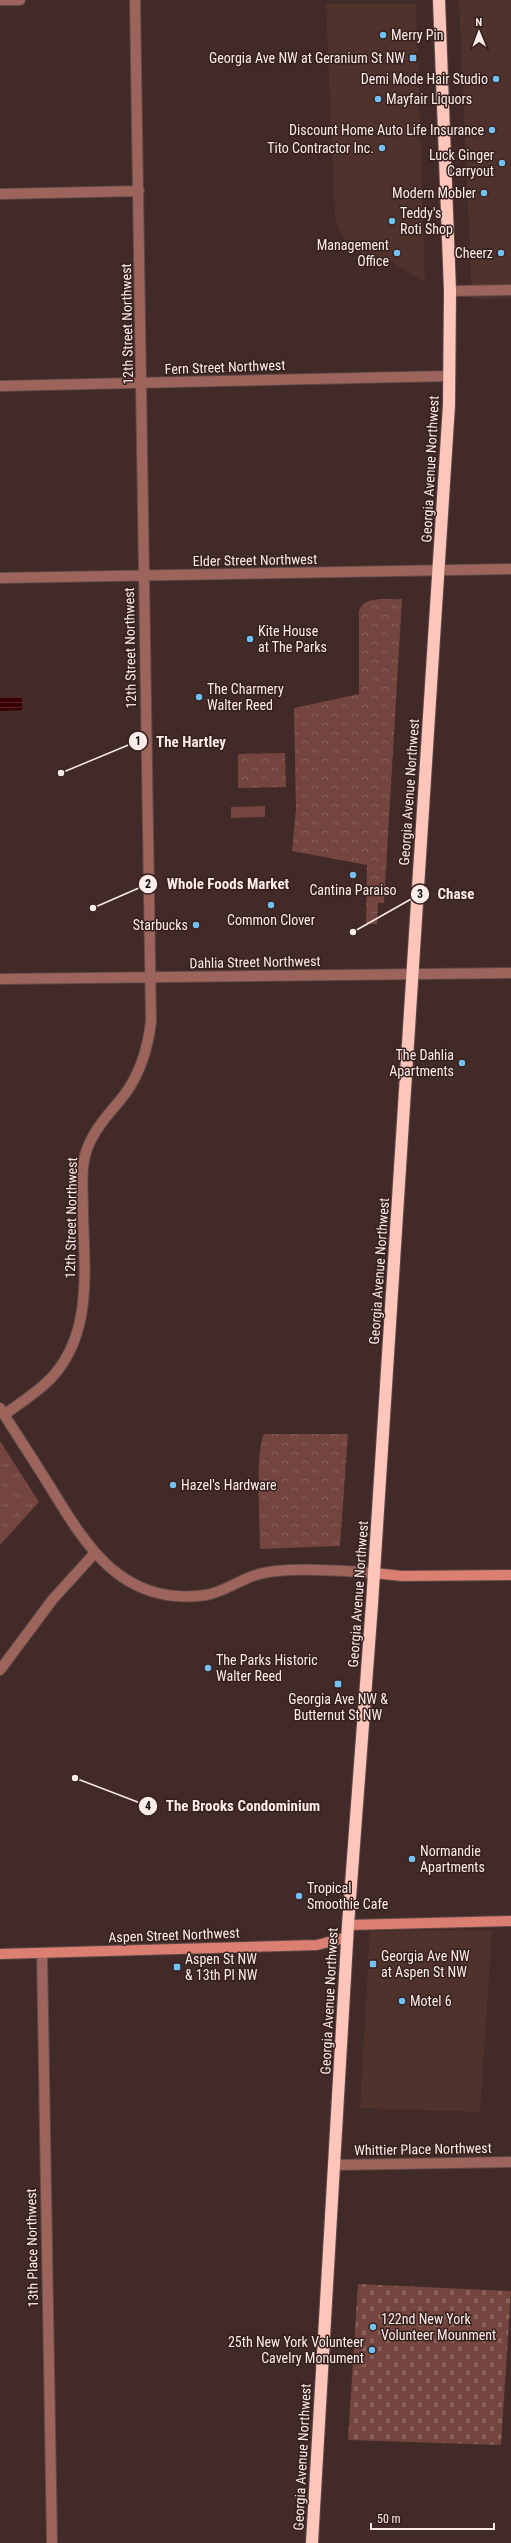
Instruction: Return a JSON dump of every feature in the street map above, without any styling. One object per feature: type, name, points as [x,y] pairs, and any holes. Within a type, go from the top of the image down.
[{"type":"highway","name":"Georgia Avenue Northwest","points":[[312,2543],[348,1931],[374,1573],[439,570],[450,376],[450,291],[439,0]]},
{"type":"street","points":[[0,0],[20,0]]},
{"type":"street","name":"12th Street Northwest","points":[[2,1411],[40,1388],[54,1375],[64,1361],[78,1332],[84,1303],[85,1159],[96,1129],[125,1093],[143,1060],[151,1021],[135,0]]},
{"type":"street","points":[[0,194],[138,191]]},
{"type":"street","points":[[450,291],[511,290]]},
{"type":"street","name":"Fern Street Northwest","points":[[0,386],[450,376]]},
{"type":"street","name":"Elder Street Northwest","points":[[0,578],[511,569]]},
{"type":"street","name":"Dahlia Street Northwest","points":[[0,979],[511,973]]},
{"type":"street","points":[[2,1411],[64,1510],[94,1554],[118,1575],[133,1583],[156,1591],[181,1595],[218,1592],[264,1573],[319,1571],[374,1573],[402,1576],[511,1575]]},
{"type":"street","points":[[0,1670],[52,1599],[94,1554]]},
{"type":"street","name":"Aspen Street Northwest","points":[[0,1954],[317,1945],[348,1931],[511,1921]]},
{"type":"street","name":"13th Place Northwest","points":[[42,1953],[52,2543]]},
{"type":"street","name":"Whittier Place Northwest","points":[[334,2164],[511,2162]]},
{"type":"shaded area","points":[[459,0],[511,0],[511,299],[472,299]]},
{"type":"shaded area","points":[[326,4],[416,4],[425,283],[386,258],[358,253],[345,243],[335,218]]},
{"type":"shaded area","points":[[22,697],[22,710],[0,711],[0,698]]},
{"type":"shaded area","points":[[492,1930],[480,2112],[360,2108],[370,1931]]},
{"type":"green space","points":[[402,599],[384,903],[378,903],[377,924],[366,924],[367,865],[292,851],[296,809],[294,708],[359,694],[359,611],[362,606],[371,600]]},
{"type":"green space","points":[[285,753],[286,787],[238,788],[238,754]]},
{"type":"green space","points":[[265,806],[265,817],[231,818],[231,807]]},
{"type":"green space","points":[[264,1434],[348,1434],[340,1546],[260,1549],[259,1471],[261,1443]]},
{"type":"green space","points":[[0,1441],[39,1502],[0,1545]]},
{"type":"green space","points":[[358,2284],[511,2291],[501,2445],[348,2440]]},
{"type":"place","name":"Merry Pin","points":[[383,35]]},
{"type":"place","name":"Georgia Ave NW at Geranium St NW","points":[[413,58]]},
{"type":"place","name":"Demi Mode Hair Studio","points":[[496,79]]},
{"type":"place","name":"Mayfair Liquors","points":[[378,99]]},
{"type":"place","name":"Discount Home Auto Life Insurance","points":[[492,130]]},
{"type":"place","name":"Tito Contractor Inc.","points":[[382,148]]},
{"type":"place","name":"Luck Ginger Carryout","points":[[502,163]]},
{"type":"place","name":"Modern Mobler","points":[[484,193]]},
{"type":"place","name":"Teddy's Roti Shop","points":[[392,221]]},
{"type":"place","name":"Management Office","points":[[397,253]]},
{"type":"place","name":"Cheerz","points":[[501,253]]},
{"type":"place","name":"Kite House at The Parks","points":[[250,639]]},
{"type":"place","name":"The Charmery Walter Reed","points":[[199,697]]},
{"type":"place","name":"The Hartley","points":[[61,773]]},
{"type":"place","name":"Cantina Paraiso","points":[[353,875]]},
{"type":"place","name":"Common Clover","points":[[271,905]]},
{"type":"place","name":"Whole Foods Market","points":[[93,908]]},
{"type":"place","name":"Starbucks","points":[[196,925]]},
{"type":"place","name":"Chase","points":[[353,932]]},
{"type":"place","name":"The Dahlia Apartments","points":[[462,1063]]},
{"type":"place","name":"Hazel's Hardware","points":[[173,1485]]},
{"type":"place","name":"The Parks Historic Walter Reed","points":[[208,1668]]},
{"type":"place","name":"Georgia Ave NW & Butternut St NW","points":[[338,1684]]},
{"type":"place","name":"The Brooks Condominium","points":[[75,1778]]},
{"type":"place","name":"Normandie Apartments","points":[[412,1859]]},
{"type":"place","name":"Tropical Smoothie Cafe","points":[[299,1896]]},
{"type":"place","name":"Georgia Ave NW at Aspen St NW","points":[[373,1964]]},
{"type":"place","name":"Aspen St NW & 13th Pl NW","points":[[177,1967]]},
{"type":"place","name":"Motel 6","points":[[402,2001]]},
{"type":"place","name":"122nd New York Volunteer Mounment","points":[[373,2327]]},
{"type":"place","name":"25th New York Volunteer Cavelry Monument","points":[[372,2350]]}]
